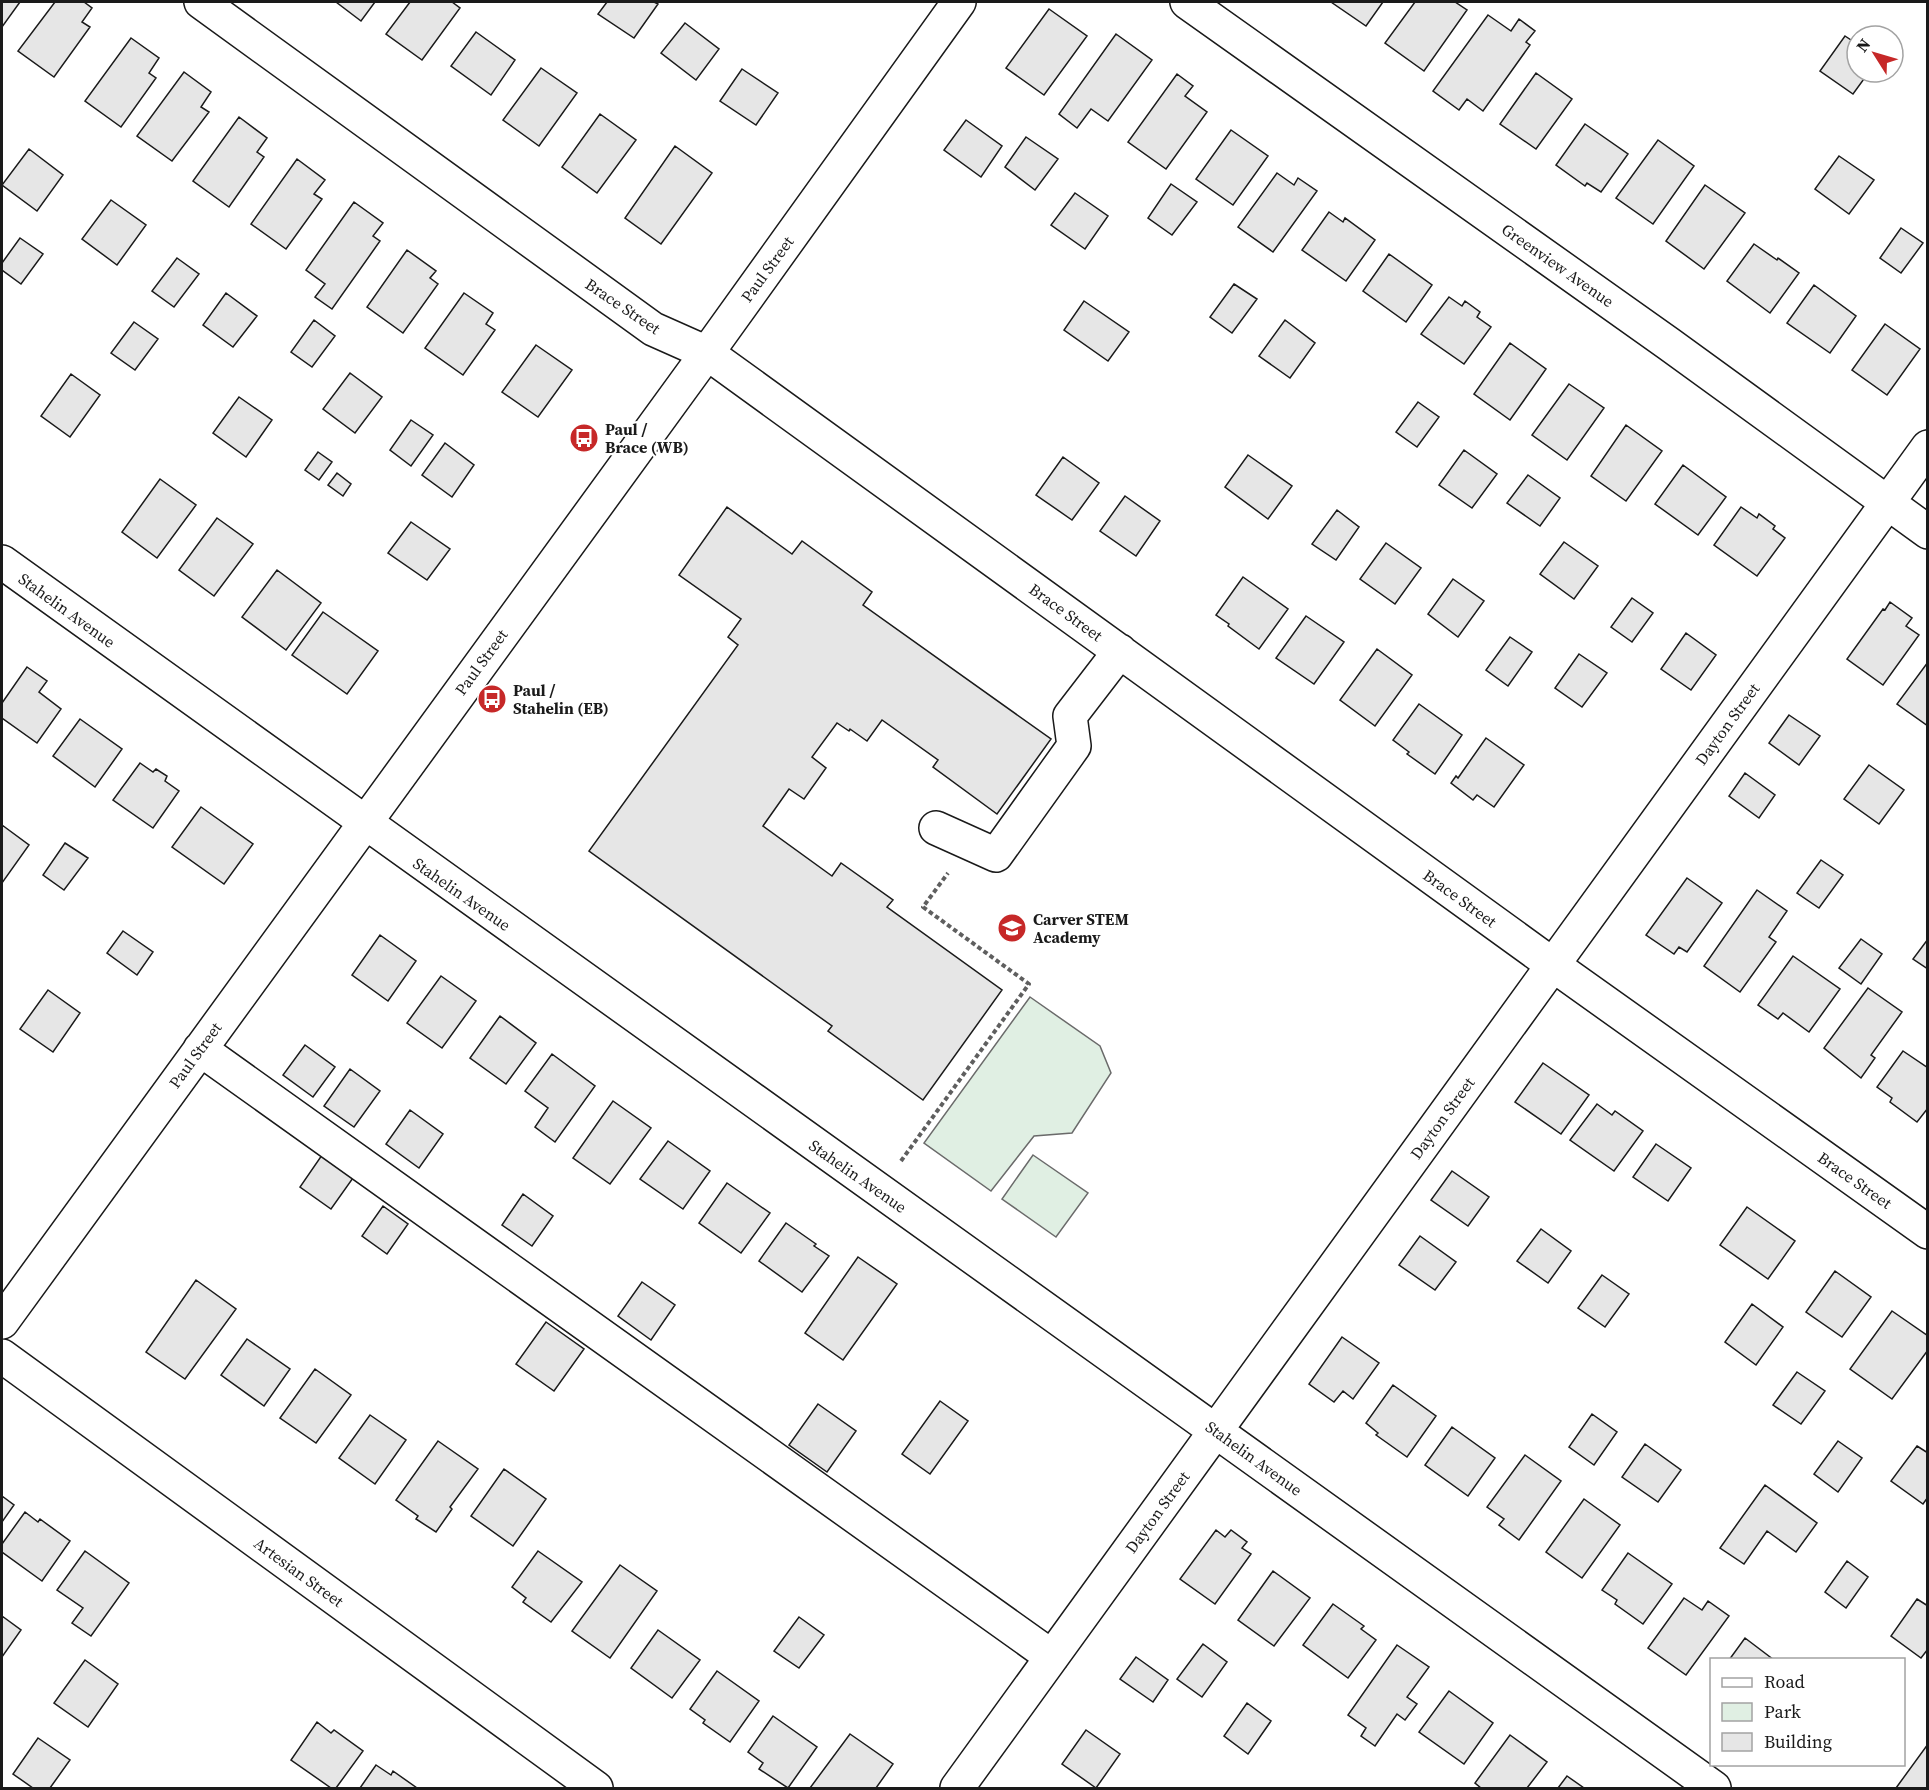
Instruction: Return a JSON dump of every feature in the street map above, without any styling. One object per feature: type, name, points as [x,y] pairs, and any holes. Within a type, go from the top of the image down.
[{"type":"street","name":"Brace Street","points":[[201,2],[653,329],[707,352],[1553,965],[1928,1232]]},
{"type":"street","name":"Paul Street","points":[[2,1322],[959,2]]},
{"type":"street","name":"Greenview Avenue","points":[[1187,2],[1669,344],[1928,532]]},
{"type":"street","name":"Dayton Street","points":[[957,1788],[1928,447]]},
{"type":"street","name":"Stahelin Avenue","points":[[2,562],[363,823],[1714,1788]]},
{"type":"street","points":[[936,828],[996,855],[1074,746],[1070,716],[1120,651]]},
{"type":"street","points":[[200,1049],[1052,1657]]},
{"type":"street","name":"Artesian Street","points":[[2,1356],[596,1788]]},
{"type":"path","points":[[879,1191],[1029,984],[923,907],[969,843]]},
{"type":"green space","points":[[1030,997],[1100,1046],[1111,1073],[1072,1133],[1034,1136],[991,1191],[924,1143]]},
{"type":"green space","points":[[1033,1155],[1088,1193],[1056,1237],[1002,1199]]},
{"type":"building","points":[[2,2],[20,2],[2,27]]},
{"type":"building","points":[[55,2],[84,2],[92,8],[82,22],[90,27],[54,77],[18,51]]},
{"type":"building","points":[[336,2],[375,2],[361,21]]},
{"type":"building","points":[[410,2],[452,2],[460,8],[422,60],[386,34]]},
{"type":"building","points":[[607,2],[654,2],[658,4],[634,38],[598,14]]},
{"type":"building","points":[[1331,2],[1383,2],[1366,26]]},
{"type":"building","points":[[1415,2],[1455,2],[1467,10],[1424,71],[1385,43]]},
{"type":"building","points":[[1049,9],[1087,36],[1044,95],[1006,68]]},
{"type":"building","points":[[1488,15],[1511,31],[1519,19],[1535,31],[1526,42],[1530,45],[1483,111],[1467,99],[1459,110],[1433,91]]},
{"type":"building","points":[[685,23],[719,49],[696,80],[661,53]]},
{"type":"building","points":[[476,32],[515,60],[491,95],[451,66]]},
{"type":"building","points":[[1116,34],[1152,60],[1108,121],[1091,109],[1077,128],[1059,114]]},
{"type":"building","points":[[1845,36],[1845,84],[1860,84],[1853,94],[1820,71]]},
{"type":"building","points":[[131,38],[159,58],[149,73],[156,78],[121,127],[85,101]]},
{"type":"building","points":[[541,68],[577,93],[539,146],[503,120]]},
{"type":"building","points":[[742,69],[778,93],[756,125],[720,101]]},
{"type":"building","points":[[184,72],[211,92],[201,107],[209,112],[172,161],[137,136]]},
{"type":"building","points":[[1536,73],[1572,99],[1536,149],[1500,124]]},
{"type":"building","points":[[1177,74],[1193,86],[1185,96],[1207,112],[1166,169],[1128,142]]},
{"type":"building","points":[[600,114],[636,140],[597,193],[562,167]]},
{"type":"building","points":[[239,117],[267,138],[257,152],[264,157],[229,207],[193,181]]},
{"type":"building","points":[[966,120],[1002,146],[981,177],[944,150]]},
{"type":"building","points":[[1585,124],[1628,154],[1601,192],[1587,183],[1585,186],[1556,165]]},
{"type":"building","points":[[1231,130],[1268,156],[1233,205],[1196,179]]},
{"type":"building","points":[[1026,137],[1058,159],[1035,190],[1005,167]]},
{"type":"building","points":[[1658,140],[1694,166],[1653,224],[1616,198]]},
{"type":"building","points":[[675,146],[712,173],[661,244],[625,218]]},
{"type":"building","points":[[29,149],[63,175],[37,211],[2,185]]},
{"type":"building","points":[[1839,156],[1874,180],[1849,214],[1815,189]]},
{"type":"building","points":[[297,159],[325,180],[314,194],[322,199],[286,249],[251,224]]},
{"type":"building","points":[[1277,173],[1294,185],[1298,178],[1317,191],[1273,252],[1238,227]]},
{"type":"building","points":[[1171,184],[1197,202],[1172,235],[1148,218]]},
{"type":"building","points":[[1705,185],[1745,213],[1704,269],[1666,241]]},
{"type":"building","points":[[1075,193],[1108,216],[1085,249],[1051,225]]},
{"type":"building","points":[[111,200],[146,225],[117,265],[82,239]]},
{"type":"building","points":[[354,202],[383,223],[373,236],[380,241],[332,309],[315,297],[325,284],[306,270]]},
{"type":"building","points":[[1329,212],[1343,222],[1345,218],[1375,240],[1346,281],[1302,250]]},
{"type":"building","points":[[1901,228],[1923,243],[1901,273],[1880,258]]},
{"type":"building","points":[[20,238],[43,254],[21,284],[2,270],[2,263]]},
{"type":"building","points":[[1754,244],[1799,273],[1770,313],[1727,281]]},
{"type":"building","points":[[407,250],[436,271],[430,278],[438,284],[403,333],[367,307]]},
{"type":"building","points":[[1389,254],[1432,285],[1406,322],[1363,291]]},
{"type":"building","points":[[177,258],[199,274],[174,307],[152,291]]},
{"type":"building","points":[[1234,284],[1257,299],[1232,333],[1210,317]]},
{"type":"building","points":[[1814,285],[1856,316],[1830,353],[1787,323]]},
{"type":"building","points":[[226,293],[257,316],[233,347],[203,325]]},
{"type":"building","points":[[464,293],[493,313],[486,324],[495,330],[463,375],[425,348]]},
{"type":"building","points":[[1449,297],[1462,306],[1465,301],[1480,312],[1477,317],[1491,327],[1464,364],[1421,334]]},
{"type":"building","points":[[1084,301],[1129,332],[1108,361],[1064,330]]},
{"type":"building","points":[[314,320],[335,336],[312,367],[291,352]]},
{"type":"building","points":[[1285,320],[1315,343],[1290,378],[1259,356]]},
{"type":"building","points":[[134,322],[158,339],[135,370],[111,353]]},
{"type":"building","points":[[1885,324],[1920,349],[1887,395],[1852,370]]},
{"type":"building","points":[[1510,343],[1546,369],[1510,420],[1474,394]]},
{"type":"building","points":[[536,345],[572,370],[538,417],[502,392]]},
{"type":"building","points":[[350,373],[382,397],[355,433],[323,409]]},
{"type":"building","points":[[71,374],[100,395],[70,437],[41,416]]},
{"type":"building","points":[[1569,384],[1604,408],[1567,460],[1532,435]]},
{"type":"building","points":[[239,397],[272,420],[246,457],[213,433]]},
{"type":"building","points":[[1418,402],[1439,417],[1417,447],[1396,432]]},
{"type":"building","points":[[411,420],[433,435],[411,466],[390,450]]},
{"type":"building","points":[[1626,425],[1662,451],[1626,501],[1591,476]]},
{"type":"building","points":[[445,443],[474,465],[452,497],[422,475]]},
{"type":"building","points":[[1464,450],[1497,474],[1472,508],[1439,485]]},
{"type":"building","points":[[318,452],[332,462],[319,480],[305,470]]},
{"type":"building","points":[[1248,455],[1292,486],[1268,519],[1225,487]]},
{"type":"building","points":[[1063,457],[1099,483],[1072,520],[1036,495]]},
{"type":"building","points":[[1683,465],[1726,497],[1698,535],[1655,504]]},
{"type":"building","points":[[337,473],[351,484],[343,496],[328,485]]},
{"type":"building","points":[[1528,475],[1560,498],[1540,526],[1507,503]]},
{"type":"building","points":[[160,479],[196,505],[157,558],[122,532]]},
{"type":"building","points":[[1125,496],[1160,521],[1136,556],[1100,531]]},
{"type":"building","points":[[727,507],[792,554],[802,541],[872,592],[863,605],[1051,739],[997,814],[933,767],[938,760],[882,720],[867,741],[837,723],[812,757],[826,768],[804,799],[789,789],[763,826],[832,876],[841,863],[893,900],[887,907],[1002,990],[923,1100],[828,1031],[832,1026],[589,851],[738,645],[728,637],[741,619],[679,575]]},
{"type":"building","points":[[1741,507],[1757,518],[1759,514],[1775,526],[1773,529],[1785,538],[1757,576],[1714,545]]},
{"type":"building","points":[[1337,510],[1359,527],[1336,560],[1312,544]]},
{"type":"building","points":[[217,518],[253,544],[214,596],[179,570]]},
{"type":"building","points":[[411,522],[450,549],[427,580],[388,553]]},
{"type":"building","points":[[1564,542],[1598,566],[1574,599],[1540,574]]},
{"type":"building","points":[[1386,543],[1421,568],[1395,604],[1360,579]]},
{"type":"building","points":[[277,570],[321,603],[286,650],[242,617]]},
{"type":"building","points":[[1243,577],[1288,609],[1259,649],[1216,615]]},
{"type":"building","points":[[1453,579],[1484,601],[1458,637],[1428,614]]},
{"type":"building","points":[[1632,598],[1653,613],[1632,642],[1611,627]]},
{"type":"building","points":[[1890,602],[1912,618],[1906,626],[1919,635],[1883,685],[1847,659]]},
{"type":"building","points":[[323,612],[378,651],[347,694],[292,655]]},
{"type":"building","points":[[1306,616],[1344,642],[1314,684],[1276,658]]},
{"type":"building","points":[[1686,633],[1716,655],[1691,690],[1661,669]]},
{"type":"building","points":[[1510,637],[1532,652],[1508,686],[1486,670]]},
{"type":"building","points":[[1377,649],[1412,675],[1375,726],[1340,700]]},
{"type":"building","points":[[1579,654],[1607,673],[1582,707],[1555,688]]},
{"type":"building","points":[[1928,662],[1928,726],[1897,704]]},
{"type":"building","points":[[27,667],[47,681],[39,692],[61,709],[37,743],[2,718],[2,703]]},
{"type":"building","points":[[1419,704],[1462,735],[1435,774],[1407,754],[1409,752],[1393,740]]},
{"type":"building","points":[[1789,715],[1820,736],[1799,765],[1769,743]]},
{"type":"building","points":[[80,719],[122,749],[95,787],[53,756]]},
{"type":"building","points":[[1486,738],[1524,765],[1494,807],[1477,795],[1473,800],[1451,783],[1456,776],[1458,778]]},
{"type":"building","points":[[140,763],[153,772],[156,769],[167,776],[165,781],[179,791],[153,828],[113,800]]},
{"type":"building","points":[[1869,765],[1904,790],[1879,824],[1844,799]]},
{"type":"building","points":[[1745,773],[1775,795],[1759,818],[1729,796]]},
{"type":"building","points":[[201,807],[253,844],[224,884],[172,847]]},
{"type":"building","points":[[2,825],[29,845],[2,883]]},
{"type":"building","points":[[65,843],[88,858],[64,890],[43,875]]},
{"type":"building","points":[[1821,860],[1843,875],[1819,908],[1797,893]]},
{"type":"building","points":[[1687,878],[1722,903],[1687,952],[1679,947],[1674,954],[1646,935]]},
{"type":"building","points":[[1757,890],[1787,911],[1769,937],[1776,942],[1740,992],[1704,966]]},
{"type":"building","points":[[123,931],[153,952],[137,975],[107,953]]},
{"type":"building","points":[[380,935],[416,961],[388,1001],[352,975]]},
{"type":"building","points":[[1861,939],[1882,954],[1861,984],[1839,968]]},
{"type":"building","points":[[1928,939],[1928,969],[1913,959]]},
{"type":"building","points":[[1793,956],[1840,989],[1809,1032],[1783,1013],[1778,1019],[1758,1005]]},
{"type":"building","points":[[441,976],[476,1001],[442,1048],[407,1023]]},
{"type":"building","points":[[1868,988],[1902,1012],[1871,1055],[1875,1058],[1861,1078],[1824,1048]]},
{"type":"building","points":[[48,990],[80,1013],[53,1052],[20,1029]]},
{"type":"building","points":[[500,1016],[536,1043],[506,1084],[470,1058]]},
{"type":"building","points":[[305,1045],[335,1067],[313,1097],[283,1075]]},
{"type":"building","points":[[1903,1051],[1928,1068],[1928,1108],[1917,1122],[1890,1102],[1892,1098],[1877,1087]]},
{"type":"building","points":[[552,1054],[595,1086],[555,1142],[535,1127],[548,1108],[525,1091]]},
{"type":"building","points":[[1543,1063],[1589,1095],[1561,1134],[1515,1102]]},
{"type":"building","points":[[350,1069],[380,1091],[354,1127],[324,1106]]},
{"type":"building","points":[[613,1101],[651,1128],[610,1184],[573,1158]]},
{"type":"building","points":[[1597,1104],[1612,1115],[1615,1111],[1643,1131],[1614,1171],[1570,1140]]},
{"type":"building","points":[[410,1110],[443,1134],[419,1168],[386,1144]]},
{"type":"building","points":[[668,1141],[710,1171],[683,1209],[640,1179]]},
{"type":"building","points":[[1656,1144],[1691,1168],[1668,1201],[1633,1177]]},
{"type":"building","points":[[322,1155],[353,1178],[331,1209],[300,1187]]},
{"type":"building","points":[[1452,1171],[1489,1197],[1468,1226],[1431,1200]]},
{"type":"building","points":[[727,1183],[770,1213],[741,1253],[699,1223]]},
{"type":"building","points":[[523,1194],[553,1216],[532,1246],[502,1225]]},
{"type":"building","points":[[383,1206],[408,1224],[387,1254],[362,1236]]},
{"type":"building","points":[[1747,1207],[1795,1241],[1768,1279],[1720,1245]]},
{"type":"building","points":[[786,1223],[829,1256],[802,1292],[759,1261]]},
{"type":"building","points":[[1541,1229],[1571,1251],[1548,1283],[1517,1261]]},
{"type":"building","points":[[1420,1236],[1456,1262],[1435,1290],[1399,1265]]},
{"type":"building","points":[[858,1257],[897,1284],[843,1360],[805,1333]]},
{"type":"building","points":[[1835,1271],[1871,1297],[1842,1337],[1806,1312]]},
{"type":"building","points":[[1602,1275],[1629,1294],[1605,1327],[1578,1308]]},
{"type":"building","points":[[196,1280],[236,1309],[185,1379],[146,1352]]},
{"type":"building","points":[[642,1282],[675,1305],[651,1340],[618,1316]]},
{"type":"building","points":[[1752,1304],[1783,1327],[1756,1365],[1725,1342]]},
{"type":"building","points":[[1892,1311],[1928,1336],[1928,1350],[1892,1399],[1850,1369]]},
{"type":"building","points":[[546,1322],[584,1349],[554,1391],[516,1364]]},
{"type":"building","points":[[1342,1337],[1379,1363],[1353,1399],[1343,1391],[1334,1402],[1309,1384]]},
{"type":"building","points":[[247,1339],[290,1369],[264,1406],[221,1375]]},
{"type":"building","points":[[315,1369],[351,1395],[316,1443],[280,1418]]},
{"type":"building","points":[[1797,1372],[1825,1391],[1801,1424],[1773,1405]]},
{"type":"building","points":[[1393,1385],[1436,1416],[1407,1457],[1376,1435],[1378,1433],[1366,1423]]},
{"type":"building","points":[[940,1401],[968,1421],[930,1474],[902,1454]]},
{"type":"building","points":[[818,1404],[856,1431],[827,1472],[789,1445]]},
{"type":"building","points":[[1592,1414],[1617,1432],[1594,1465],[1569,1447]]},
{"type":"building","points":[[370,1415],[406,1440],[375,1484],[339,1458]]},
{"type":"building","points":[[1452,1427],[1495,1458],[1468,1496],[1425,1465]]},
{"type":"building","points":[[438,1441],[478,1469],[450,1507],[452,1509],[436,1532],[416,1519],[418,1516],[396,1500]]},
{"type":"building","points":[[1838,1441],[1862,1458],[1838,1492],[1814,1474]]},
{"type":"building","points":[[1645,1444],[1681,1470],[1658,1502],[1622,1477]]},
{"type":"building","points":[[1917,1446],[1928,1453],[1928,1497],[1923,1504],[1891,1481]]},
{"type":"building","points":[[1525,1455],[1561,1481],[1519,1540],[1499,1525],[1504,1519],[1487,1507]]},
{"type":"building","points":[[504,1469],[546,1499],[513,1546],[471,1516]]},
{"type":"building","points":[[1765,1485],[1817,1523],[1796,1552],[1767,1531],[1744,1564],[1720,1548]]},
{"type":"building","points":[[2,1496],[14,1505],[2,1522]]},
{"type":"building","points":[[1584,1499],[1620,1525],[1582,1578],[1546,1552]]},
{"type":"building","points":[[25,1512],[38,1522],[40,1519],[70,1541],[42,1581],[2,1552],[2,1544]]},
{"type":"building","points":[[1216,1530],[1225,1537],[1231,1530],[1247,1542],[1242,1548],[1251,1554],[1215,1604],[1180,1579]]},
{"type":"building","points":[[85,1551],[129,1583],[91,1636],[72,1623],[83,1608],[57,1590]]},
{"type":"building","points":[[538,1551],[582,1582],[551,1622],[523,1602],[526,1598],[512,1587]]},
{"type":"building","points":[[1628,1553],[1672,1584],[1643,1624],[1615,1604],[1617,1600],[1602,1590]]},
{"type":"building","points":[[1847,1561],[1868,1577],[1846,1608],[1825,1592]]},
{"type":"building","points":[[620,1565],[657,1591],[610,1658],[572,1631]]},
{"type":"building","points":[[1273,1571],[1310,1598],[1274,1646],[1238,1620]]},
{"type":"building","points":[[1684,1598],[1702,1610],[1708,1601],[1729,1616],[1686,1675],[1648,1648]]},
{"type":"building","points":[[1917,1599],[1928,1606],[1928,1649],[1921,1658],[1891,1636]]},
{"type":"building","points":[[1333,1604],[1364,1626],[1361,1629],[1376,1640],[1348,1678],[1303,1645]]},
{"type":"building","points":[[2,1616],[21,1630],[2,1657]]},
{"type":"building","points":[[799,1617],[824,1635],[799,1668],[774,1651]]},
{"type":"building","points":[[658,1630],[700,1660],[672,1698],[631,1668]]},
{"type":"building","points":[[1745,1638],[1771,1658],[1730,1658]]},
{"type":"building","points":[[1203,1644],[1227,1662],[1202,1697],[1177,1679]]},
{"type":"building","points":[[1397,1645],[1429,1667],[1407,1697],[1417,1704],[1405,1720],[1397,1714],[1375,1746],[1361,1736],[1366,1728],[1348,1715]]},
{"type":"building","points":[[1136,1657],[1168,1680],[1153,1702],[1120,1679]]},
{"type":"building","points":[[85,1660],[118,1684],[88,1727],[54,1703]]},
{"type":"building","points":[[717,1671],[759,1701],[730,1742],[703,1723],[705,1720],[690,1709]]},
{"type":"building","points":[[1449,1691],[1493,1723],[1464,1764],[1419,1732]]},
{"type":"building","points":[[1247,1703],[1271,1721],[1248,1754],[1224,1736]]},
{"type":"building","points":[[773,1716],[817,1747],[788,1788],[759,1769],[763,1763],[748,1752]]},
{"type":"building","points":[[317,1722],[331,1733],[334,1730],[363,1751],[336,1788],[331,1788],[291,1760]]},
{"type":"building","points":[[1086,1730],[1120,1754],[1096,1788],[1062,1764]]},
{"type":"building","points":[[850,1734],[893,1764],[876,1788],[810,1788]]},
{"type":"building","points":[[1510,1735],[1547,1762],[1527,1788],[1481,1788],[1475,1783]]},
{"type":"building","points":[[38,1738],[70,1760],[50,1788],[33,1788],[13,1774]]},
{"type":"building","points":[[1928,1744],[1928,1788],[1896,1788]]},
{"type":"building","points":[[376,1765],[391,1775],[393,1771],[417,1788],[360,1788]]},
{"type":"building","points":[[1567,1776],[1584,1788],[1558,1788]]},
{"type":"place","name":"Paul / Brace (WB)","points":[[584,438]]},
{"type":"place","name":"Paul / Stahelin (EB)","points":[[492,699]]},
{"type":"place","name":"Carver STEM Academy","points":[[1012,928]]}]
